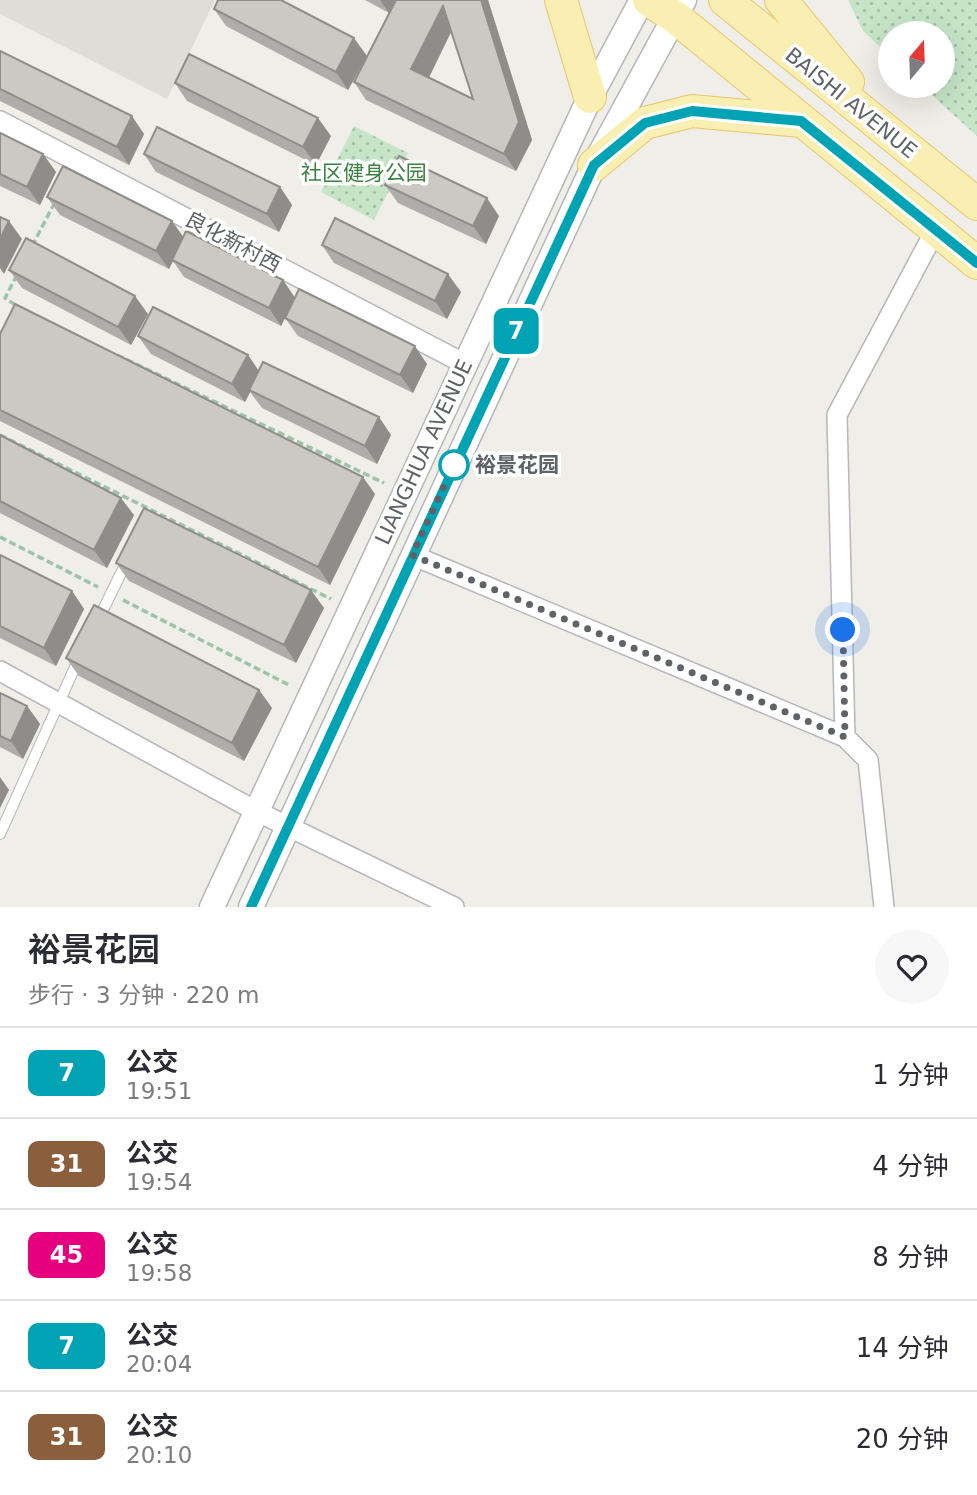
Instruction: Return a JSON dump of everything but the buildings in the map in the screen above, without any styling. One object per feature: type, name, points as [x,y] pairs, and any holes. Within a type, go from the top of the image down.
[{"type":"main road","points":[[561,0],[590,97]]},
{"type":"main road","points":[[649,0],[679,8],[801,121],[935,232],[977,263]]},
{"type":"main road","name":"BAISHI AVENUE","points":[[725,0],[977,204]]},
{"type":"main road","points":[[781,0],[888,132]]},
{"type":"main road","points":[[594,165],[645,123],[692,111],[801,121]]},
{"type":"street","name":"LIANGHUA AVENUE","points":[[212,907],[590,97],[642,0]]},
{"type":"street","name":"LIANGHUA AVENUE","points":[[251,907],[594,165],[679,8]]},
{"type":"street","name":"良化新村西","points":[[0,121],[465,364]]},
{"type":"street","points":[[845,737],[837,415],[935,232]]},
{"type":"street","points":[[412,555],[845,737],[868,760],[884,907]]},
{"type":"street","points":[[0,671],[256,811],[454,907]]},
{"type":"lane","points":[[93,630],[134,546]]},
{"type":"lane","points":[[0,834],[57,702],[87,642]]},
{"type":"path","points":[[29,252],[59,195]]},
{"type":"path","points":[[23,264],[2,297],[23,310]]},
{"type":"path","points":[[110,351],[405,493]]},
{"type":"path","points":[[0,435],[351,609]]},
{"type":"path","points":[[0,537],[310,696]]},
{"type":"shaded area","points":[[0,0],[215,0],[167,99],[0,14]]},
{"type":"green space","points":[[848,0],[977,0],[977,136],[935,98],[956,98],[956,21],[878,21],[878,45],[863,31]]},
{"type":"green space","name":"社区健身公园","points":[[354,126],[408,153],[374,220],[321,192]]},
{"type":"bus line","name":"7","points":[[251,907],[594,165],[645,123],[692,111],[743,113],[801,121],[935,232],[977,263]]},
{"type":"place","name":"裕景花园","points":[[454,465]]},
{"type":"route","points":[[454,465],[412,555],[845,737],[843,630]]}]
